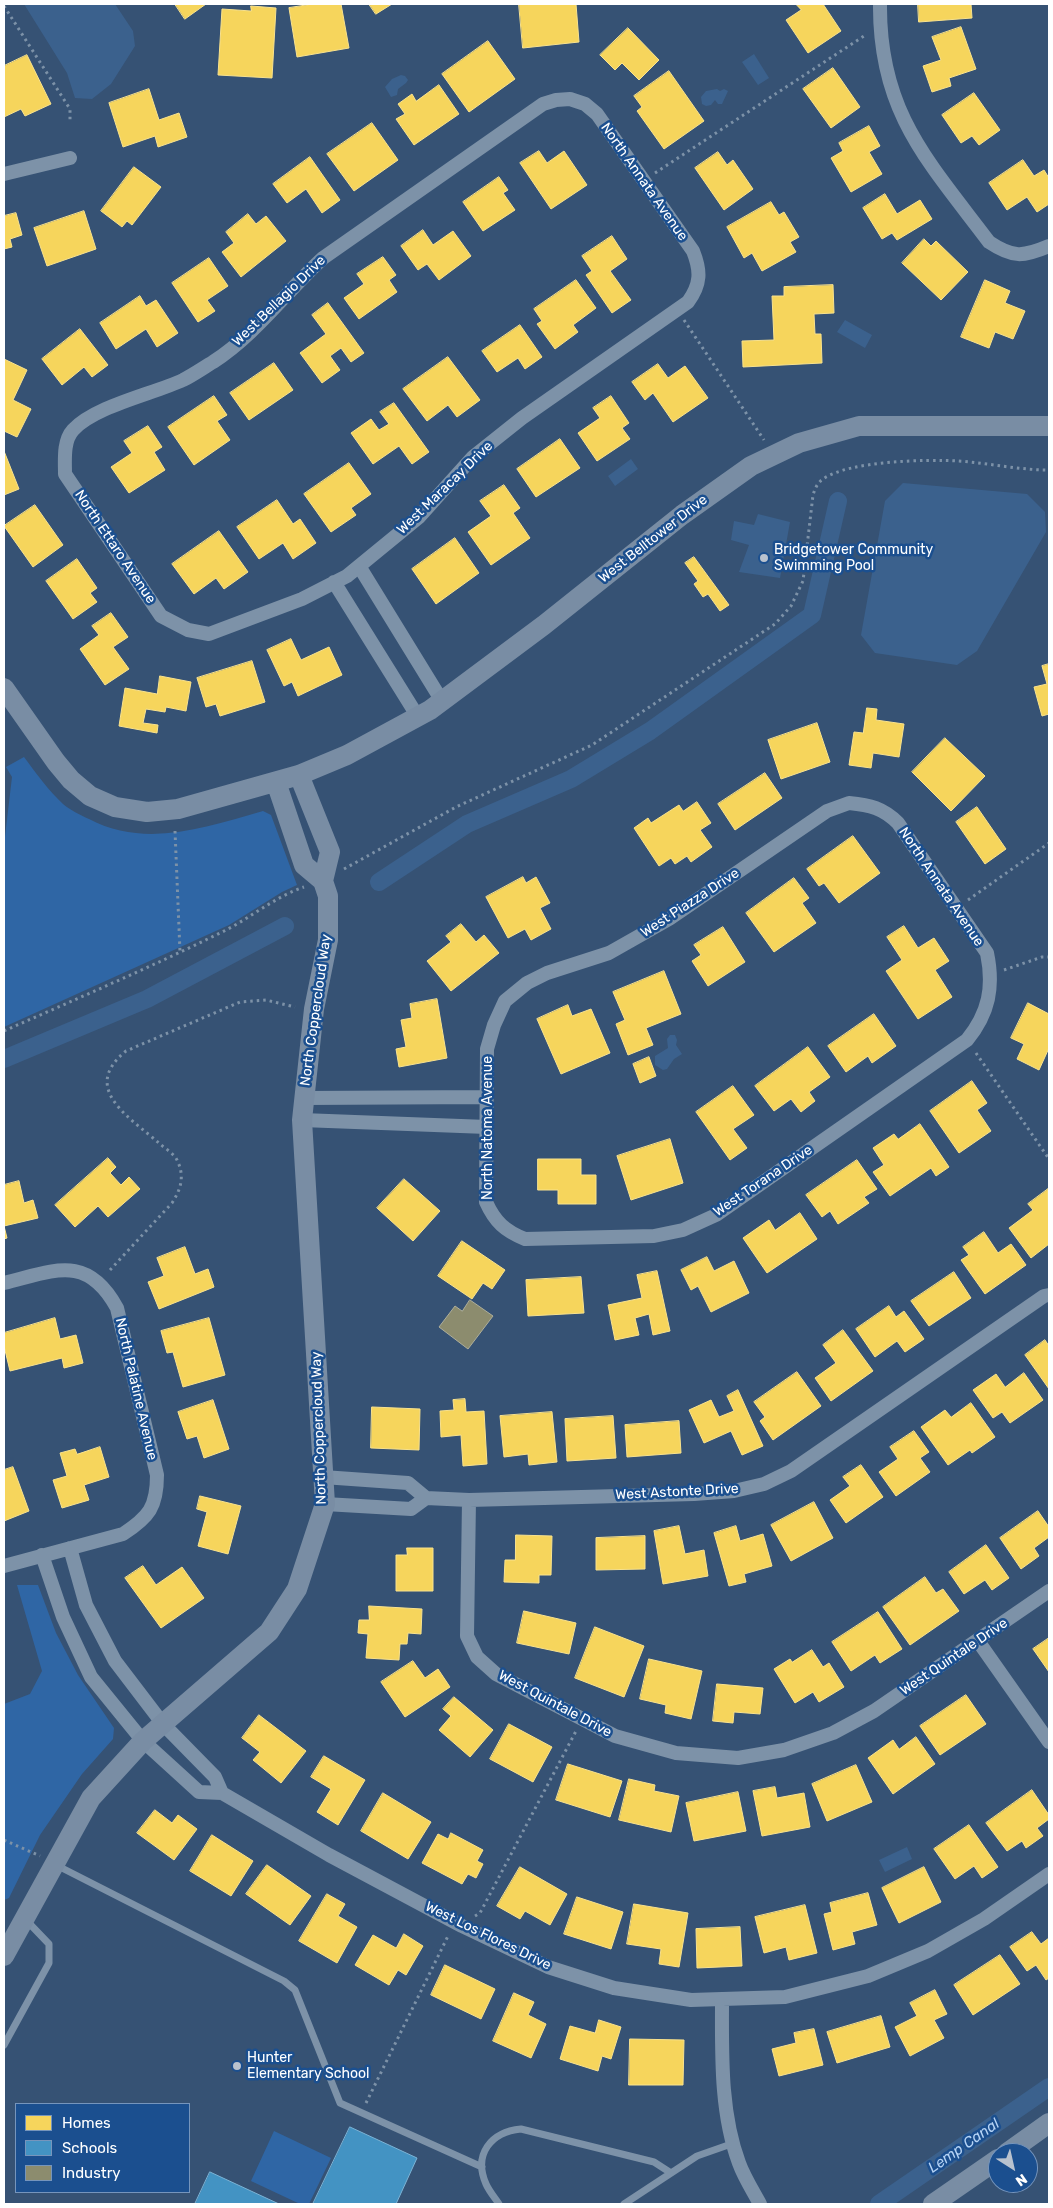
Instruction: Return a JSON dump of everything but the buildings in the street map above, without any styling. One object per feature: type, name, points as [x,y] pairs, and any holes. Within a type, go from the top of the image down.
[{"type":"street","points":[[880,4],[882,46],[889,84],[913,139],[989,242],[1003,251],[1014,255],[1030,254],[1049,246]]},
{"type":"street","name":"North Annata Avenue","points":[[570,99],[585,104],[597,114],[693,251],[699,265],[700,279]]},
{"type":"street","name":"West Bellagio Drive","points":[[65,450],[72,430],[96,414],[184,380],[215,361],[244,337],[296,282],[323,258],[543,104],[556,100],[570,99]]},
{"type":"street","points":[[4,174],[70,158]]},
{"type":"street","name":"West Maracay Drive","points":[[188,630],[209,634],[302,599],[347,576],[420,517],[474,457],[522,418],[688,302],[696,292],[700,279]]},
{"type":"street","name":"West Belltower Drive","points":[[4,688],[56,762],[71,780],[90,796],[115,807],[148,812],[178,810],[299,775],[347,755],[418,716],[442,701],[544,625],[682,514],[751,466],[799,443],[859,426],[1049,426]]},
{"type":"street","name":"North Ettaro Avenue","points":[[65,450],[64,474],[161,616],[188,630]]},
{"type":"street","points":[[358,566],[442,701]]},
{"type":"street","points":[[334,582],[418,716]]},
{"type":"street","name":"North Coppercloud Way","points":[[4,1956],[24,1918],[47,1860],[91,1798],[143,1741],[269,1632],[297,1589],[325,1504],[302,1120],[314,1009],[328,940],[328,896],[315,883],[330,852],[299,775]]},
{"type":"street","points":[[276,782],[304,865],[315,883]]},
{"type":"street","name":"West Piazza Drive","points":[[505,1001],[527,983],[547,973],[609,953],[669,919],[827,811],[849,803],[871,806]]},
{"type":"street","name":"North Annata Avenue","points":[[871,806],[887,813],[898,823],[986,953],[991,974],[984,1011]]},
{"type":"street","name":"North Natoma Avenue","points":[[499,1225],[486,1202],[487,1048],[494,1025],[505,1001]]},
{"type":"street","name":"West Torana Drive","points":[[499,1225],[525,1239],[654,1236],[683,1230],[716,1215],[967,1040],[978,1026],[984,1011]]},
{"type":"street","points":[[304,1098],[487,1097]]},
{"type":"street","points":[[302,1120],[486,1127]]},
{"type":"street","name":"North Palatine Avenue","points":[[4,1283],[62,1269],[91,1276],[108,1290],[117,1308],[157,1475],[157,1494],[150,1510],[138,1523],[122,1534],[70,1548]]},
{"type":"street","name":"West Astonte Drive","points":[[325,1504],[411,1509],[426,1498],[469,1500],[694,1494],[734,1491],[764,1484],[791,1471],[1036,1302],[1049,1295]]},
{"type":"street","points":[[323,1478],[408,1483],[426,1498]]},
{"type":"street","name":"West Quintale Drive","points":[[469,1500],[468,1636],[477,1657],[496,1674],[615,1736],[667,1750],[738,1758],[784,1750],[825,1736],[874,1712],[1049,1591]]},
{"type":"street","points":[[4,1566],[70,1548],[86,1606],[115,1661],[163,1724],[215,1777],[222,1793]]},
{"type":"street","name":"West Los Flores Drive","points":[[42,1555],[63,1617],[91,1677],[143,1741],[199,1792],[222,1793],[338,1860],[462,1926],[548,1967],[614,1988],[691,2000],[722,2000],[785,1997],[868,1976],[928,1951],[984,1919],[1049,1874]]},
{"type":"street","points":[[978,1641],[1049,1742]]},
{"type":"street","points":[[722,2000],[722,2048],[727,2115],[739,2163],[760,2204]]},
{"type":"street","points":[[1021,2143],[1049,2123]]},
{"type":"street","points":[[933,2204],[988,2166]]},
{"type":"lane","points":[[47,1860],[284,1981],[295,1990],[340,2103],[482,2168]]},
{"type":"lane","points":[[4,2045],[49,1963],[49,1944],[24,1918]]},
{"type":"lane","points":[[499,2204],[486,2185],[482,2168],[487,2145],[496,2136],[509,2130],[521,2129],[654,2162],[671,2172]]},
{"type":"lane","points":[[624,2204],[697,2156],[734,2143]]},
{"type":"path","points":[[4,6],[70,110],[70,122]]},
{"type":"path","points":[[654,173],[871,30]]},
{"type":"path","points":[[684,320],[766,443]]},
{"type":"path","points":[[342,870],[456,807],[592,745],[775,624],[791,606],[804,581],[813,495],[822,479],[834,473],[855,468],[933,460],[961,461],[1024,470],[1049,470]]},
{"type":"path","points":[[175,831],[180,952]]},
{"type":"path","points":[[956,908],[1049,843]]},
{"type":"path","points":[[4,1031],[180,952],[238,924],[270,904],[315,883]]},
{"type":"path","points":[[991,974],[1042,957],[1049,957]]},
{"type":"path","points":[[110,1270],[172,1203],[180,1190],[182,1181],[176,1158],[116,1105],[108,1094],[106,1084],[108,1072],[114,1061],[126,1051],[240,1002],[266,1000],[295,1007]]},
{"type":"path","points":[[967,1040],[1049,1159]]},
{"type":"path","points":[[4,1840],[47,1860]]},
{"type":"shaded area","points":[[24,4],[115,4],[133,31],[135,46],[111,84],[92,99],[75,98],[67,73]]},
{"type":"shaded area","points":[[754,54],[769,78],[758,85],[742,62]]},
{"type":"shaded area","points":[[401,75],[405,76],[408,80],[398,89],[397,95],[391,97],[385,87],[392,79]]},
{"type":"shaded area","points":[[717,89],[728,91],[722,104],[718,104],[715,100],[711,105],[706,106],[702,104],[701,97],[706,91]]},
{"type":"shaded area","points":[[845,320],[872,335],[865,348],[837,332]]},
{"type":"shaded area","points":[[631,459],[638,469],[615,486],[608,476]]},
{"type":"shaded area","points":[[903,483],[1027,494],[1045,512],[1046,532],[977,651],[957,665],[875,653],[861,635],[885,501]]},
{"type":"shaded area","name":"Bridgetower Community Swimming Pool","points":[[758,514],[790,522],[780,578],[739,572],[749,545],[731,540],[734,521],[754,525]]},
{"type":"shaded area","points":[[24,757],[63,804],[89,819],[111,828],[132,833],[176,832],[220,823],[263,811],[271,815],[297,885],[282,892],[229,925],[4,1027],[4,845],[12,777],[6,767]]},
{"type":"shaded area","points":[[670,1035],[675,1035],[676,1045],[682,1054],[674,1059],[667,1069],[663,1070],[655,1065],[655,1056],[668,1048],[667,1039]]},
{"type":"shaded area","points":[[17,1585],[38,1585],[56,1633],[78,1675],[114,1728],[113,1739],[82,1774],[40,1835],[9,1898],[4,1900],[4,1704],[30,1694],[42,1671]]},
{"type":"shaded area","points":[[907,1847],[912,1859],[885,1872],[879,1860]]},
{"type":"shaded area","points":[[274,2131],[331,2158],[309,2204],[300,2204],[251,2181]]},
{"type":"waterway","points":[[379,882],[467,824],[571,779],[650,731],[812,615],[838,501]]},
{"type":"waterway","points":[[4,1059],[147,999],[285,926]]},
{"type":"waterway","name":"Lemp Canal","points":[[879,2204],[1049,2087]]},
{"type":"place","name":"Bridgetower Community Swimming Pool","points":[[764,558]]},
{"type":"place","name":"Hunter Elementary School","points":[[237,2066]]}]
